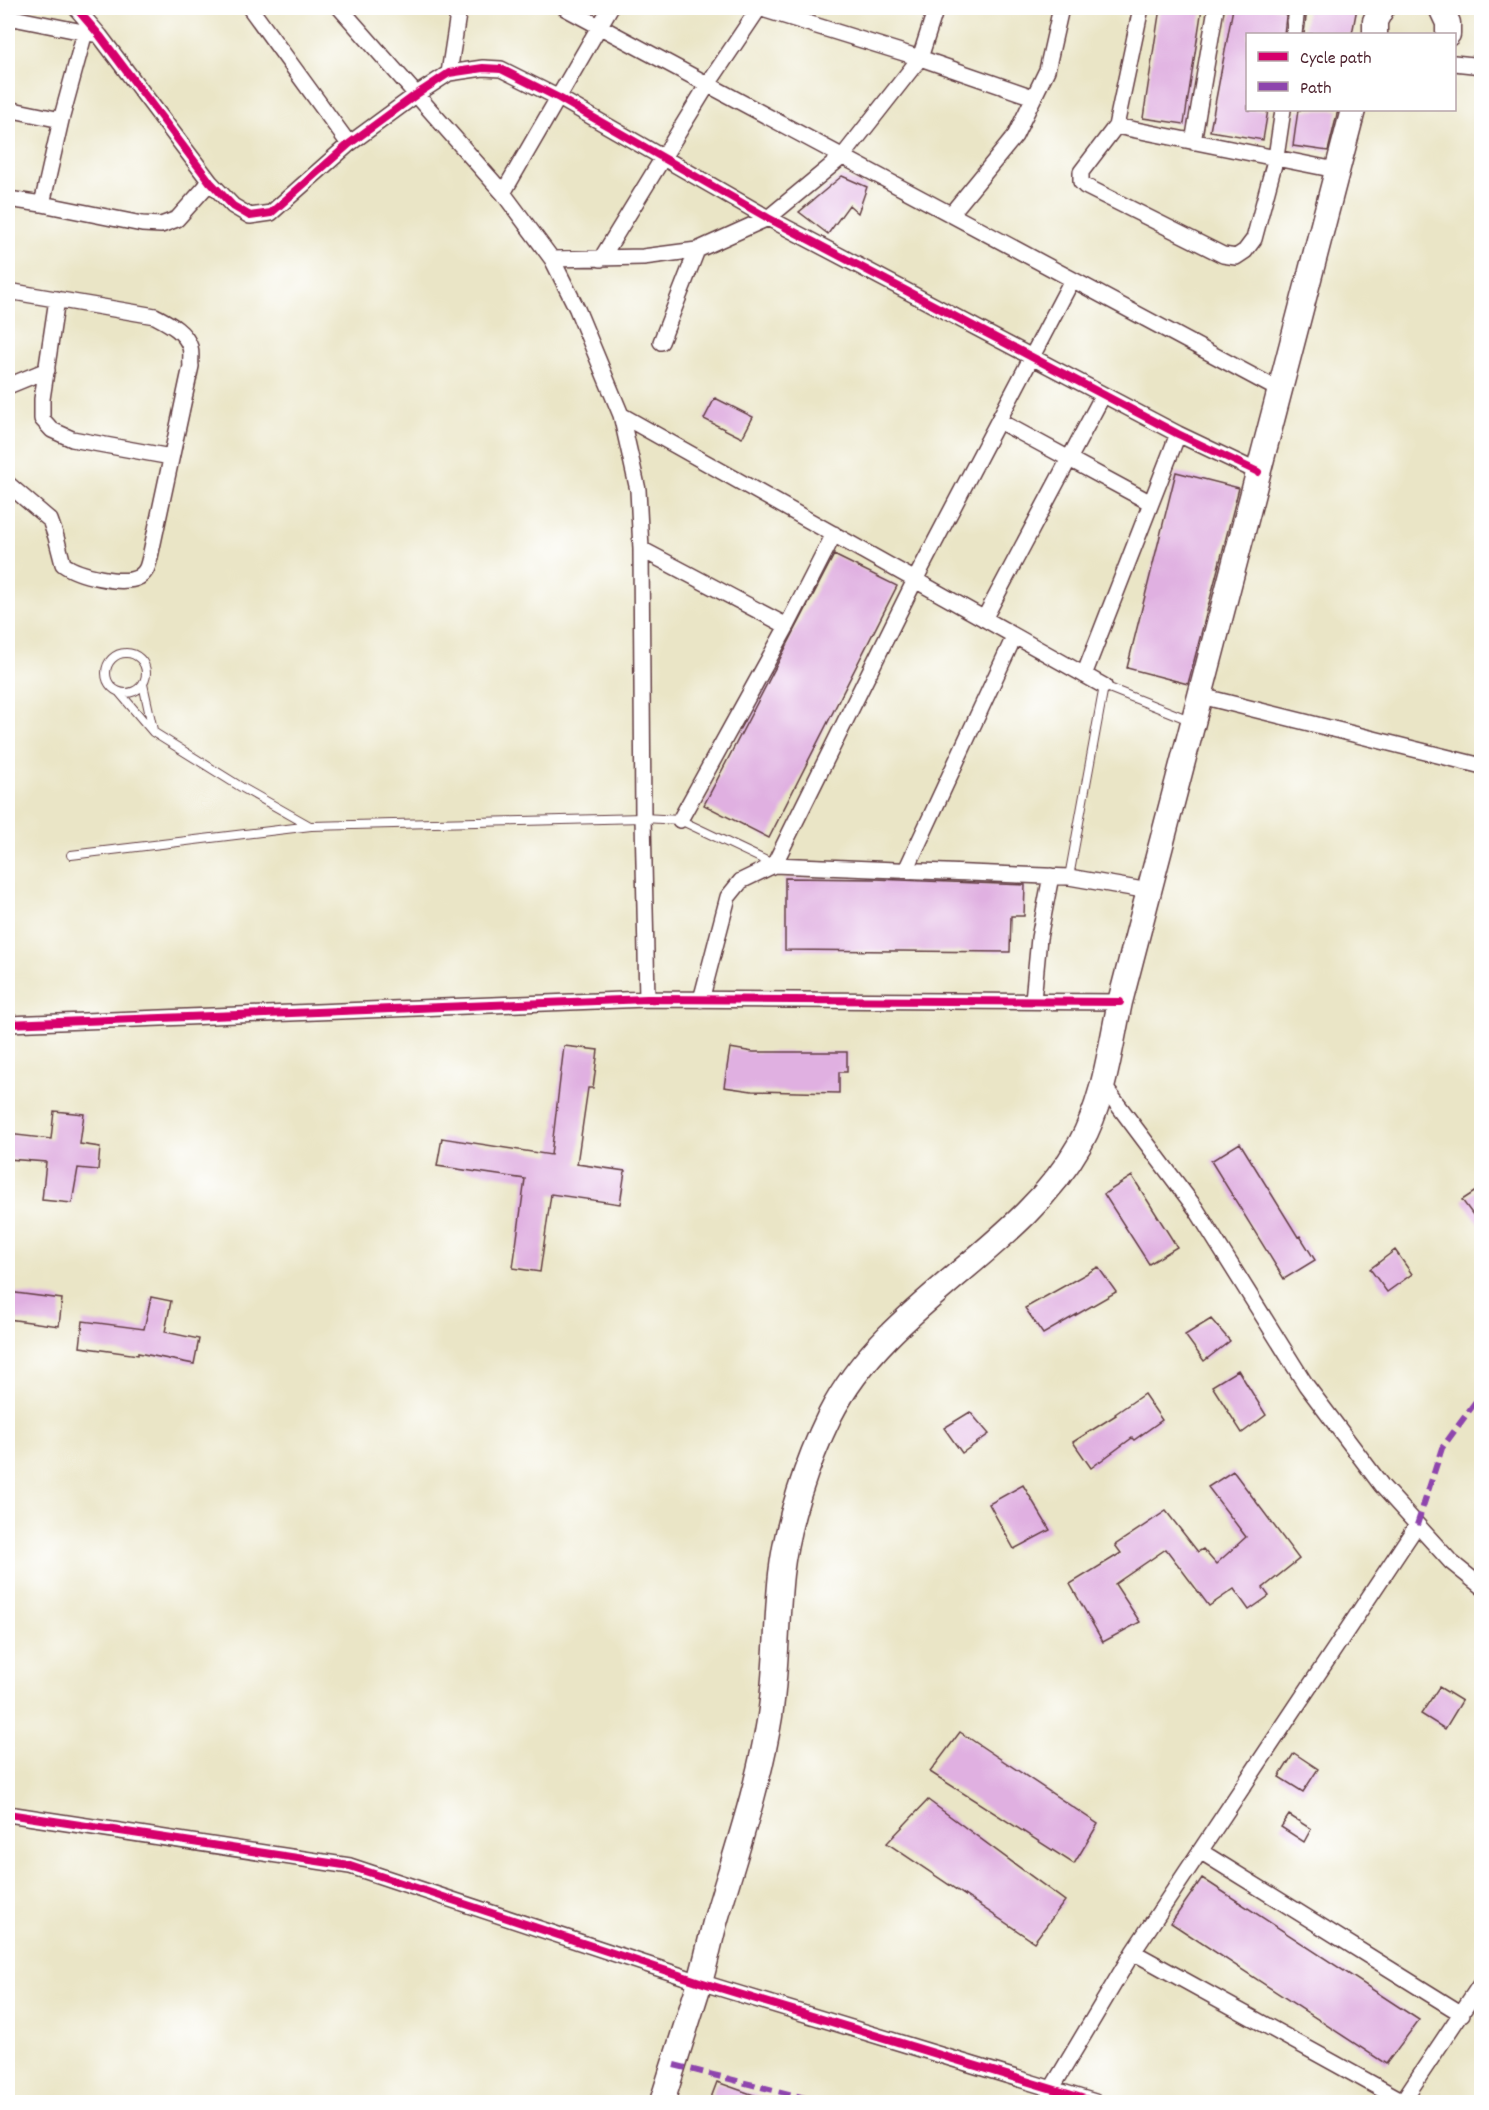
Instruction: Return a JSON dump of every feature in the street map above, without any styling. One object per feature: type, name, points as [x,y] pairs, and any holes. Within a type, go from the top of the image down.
[{"type":"main road","points":[[1375,33],[1375,21],[1381,8]]},
{"type":"main road","points":[[1441,8],[1448,23],[1448,33]]},
{"type":"main road","points":[[662,2103],[700,1982],[715,1921],[740,1844],[754,1791],[770,1715],[784,1552],[798,1497],[818,1443],[841,1398],[880,1344],[918,1307],[1023,1216],[1050,1186],[1080,1144],[1103,1085],[1120,1002],[1353,112]]},
{"type":"street","points":[[76,8],[93,34],[210,182],[233,206],[250,216],[271,213],[349,144],[449,73],[483,68],[501,69],[559,98],[768,218],[1178,434],[1258,472]]},
{"type":"street","points":[[249,8],[349,144]]},
{"type":"street","points":[[340,8],[503,193],[552,259],[577,309],[621,415],[638,490],[641,549],[647,999]]},
{"type":"street","points":[[449,73],[459,8]]},
{"type":"street","points":[[565,8],[1279,390]]},
{"type":"street","points":[[503,193],[610,8]]},
{"type":"street","points":[[601,258],[708,84],[759,8],[920,58],[1034,98]]},
{"type":"street","points":[[552,259],[643,257],[697,250],[768,218],[843,156],[920,58],[936,8]]},
{"type":"street","points":[[951,214],[1015,136],[1047,70],[1061,8]]},
{"type":"street","points":[[1141,8],[1116,126],[1081,172],[1081,182],[1222,255],[1236,257],[1245,252],[1254,239],[1276,157],[1283,111]]},
{"type":"street","points":[[1193,142],[1215,8]]},
{"type":"street","points":[[1293,33],[1297,8]]},
{"type":"street","points":[[8,17],[93,34]]},
{"type":"street","points":[[42,204],[61,120],[93,34]]},
{"type":"street","points":[[1456,63],[1482,66]]},
{"type":"street","points":[[8,109],[61,120]]},
{"type":"street","points":[[1116,126],[1336,170]]},
{"type":"street","points":[[8,199],[142,224],[161,225],[177,219],[210,182]]},
{"type":"street","points":[[661,342],[697,250]]},
{"type":"street","points":[[774,865],[915,580],[1072,279]]},
{"type":"street","points":[[8,291],[155,316],[171,324],[182,334],[190,347],[191,366],[146,570],[139,577],[129,580],[93,577],[71,571],[63,564],[50,520],[8,484]]},
{"type":"street","points":[[57,299],[41,409],[42,419],[52,430],[72,438],[171,457]]},
{"type":"street","points":[[8,386],[47,370]]},
{"type":"street","points":[[984,619],[1103,395]]},
{"type":"street","points":[[621,415],[1104,686]]},
{"type":"street","points":[[999,421],[1151,503]]},
{"type":"street","points":[[1084,675],[1178,434]]},
{"type":"street","points":[[680,820],[787,626],[834,534]]},
{"type":"street","points":[[641,549],[787,626]]},
{"type":"street","points":[[906,870],[1014,637]]},
{"type":"street","points":[[1201,696],[1482,766]]},
{"type":"street","points":[[701,1000],[728,897],[741,881],[774,865],[1069,877],[1149,891]]},
{"type":"street","points":[[1033,1000],[1039,938],[1051,876]]},
{"type":"street","points":[[8,1024],[647,999],[1120,1002]]},
{"type":"street","points":[[1103,1085],[1196,1209],[1306,1385],[1382,1486],[1451,1562],[1482,1587]]},
{"type":"street","points":[[1046,2103],[1052,2088],[1133,1952],[1417,1525]]},
{"type":"street","points":[[8,1814],[350,1866],[700,1982],[1095,2103]]},
{"type":"street","points":[[1200,1851],[1462,2014]]},
{"type":"street","points":[[1133,1952],[1403,2102],[1482,1982]]},
{"type":"lane","points":[[119,692],[133,693],[146,678],[145,665],[136,655],[123,653],[112,659],[106,671],[109,684],[119,692],[153,732],[241,787],[311,826]]},
{"type":"lane","points":[[143,684],[153,732]]},
{"type":"lane","points":[[1069,877],[1104,686],[1193,721]]},
{"type":"lane","points":[[71,855],[311,826],[643,818],[680,820],[774,865]]},
{"type":"building","points":[[1160,8],[1202,8],[1184,124],[1143,118]]},
{"type":"building","points":[[1233,8],[1287,8],[1284,33],[1246,33],[1246,111],[1268,111],[1263,140],[1210,131]]},
{"type":"building","points":[[1357,8],[1352,33],[1304,33],[1307,9]]},
{"type":"building","points":[[1298,111],[1338,111],[1328,151],[1293,146]]},
{"type":"building","points":[[842,176],[867,187],[858,213],[849,205],[828,234],[799,212]]},
{"type":"building","points":[[715,398],[753,417],[742,438],[704,419]]},
{"type":"building","points":[[1176,472],[1239,488],[1188,684],[1127,668]]},
{"type":"building","points":[[834,555],[897,586],[769,838],[704,805]]},
{"type":"building","points":[[785,878],[1025,885],[1024,916],[1011,916],[1010,952],[785,950]]},
{"type":"building","points":[[564,1046],[598,1050],[593,1088],[588,1088],[577,1164],[625,1171],[620,1204],[551,1194],[540,1272],[513,1268],[525,1179],[437,1166],[442,1138],[551,1155]]},
{"type":"building","points":[[730,1048],[753,1052],[847,1052],[847,1072],[839,1072],[839,1093],[752,1091],[724,1087]]},
{"type":"building","points":[[54,1111],[84,1114],[80,1144],[100,1147],[98,1170],[78,1168],[72,1203],[42,1200],[46,1162],[8,1159],[8,1134],[51,1139]]},
{"type":"building","points":[[1240,1143],[1298,1237],[1300,1236],[1315,1260],[1284,1279],[1211,1161]]},
{"type":"building","points":[[1132,1176],[1177,1247],[1149,1264],[1104,1194]]},
{"type":"building","points":[[1482,1187],[1482,1227],[1462,1200]]},
{"type":"building","points":[[1395,1250],[1412,1274],[1387,1292],[1370,1269]]},
{"type":"building","points":[[1098,1267],[1116,1292],[1043,1334],[1025,1308]]},
{"type":"building","points":[[8,1292],[62,1299],[59,1326],[8,1319]]},
{"type":"building","points":[[151,1297],[171,1301],[165,1332],[199,1339],[194,1364],[138,1353],[138,1355],[80,1347],[83,1321],[144,1329]]},
{"type":"building","points":[[1211,1319],[1230,1341],[1204,1361],[1185,1335]]},
{"type":"building","points":[[1238,1370],[1266,1415],[1242,1433],[1212,1386]]},
{"type":"building","points":[[1144,1394],[1162,1420],[1134,1440],[1132,1438],[1091,1468],[1073,1442]]},
{"type":"building","points":[[970,1412],[989,1434],[962,1453],[944,1428]]},
{"type":"building","points":[[1233,1471],[1299,1559],[1263,1588],[1269,1596],[1249,1610],[1234,1589],[1209,1606],[1166,1549],[1115,1584],[1140,1622],[1103,1642],[1070,1584],[1121,1553],[1115,1545],[1166,1511],[1198,1552],[1203,1549],[1216,1564],[1246,1537],[1208,1487]]},
{"type":"building","points":[[1023,1485],[1050,1530],[1014,1549],[989,1504]]},
{"type":"building","points":[[1439,1687],[1462,1701],[1445,1729],[1421,1714]]},
{"type":"building","points":[[960,1732],[1098,1824],[1074,1864],[930,1772]]},
{"type":"building","points":[[1294,1753],[1318,1769],[1303,1792],[1279,1777]]},
{"type":"building","points":[[928,1800],[1065,1901],[1034,1942],[887,1843]]},
{"type":"building","points":[[1289,1815],[1311,1829],[1304,1842],[1281,1827]]},
{"type":"building","points":[[1202,1878],[1419,2020],[1386,2064],[1171,1923]]},
{"type":"building","points":[[717,2082],[768,2100],[768,2103],[709,2103]]},
{"type":"marked path","points":[[1417,1525],[1442,1448],[1482,1393]]},
{"type":"marked path","points":[[674,2065],[821,2102]]},
{"type":"cycle path","points":[[76,8],[100,36],[210,182],[233,206],[250,216],[271,213],[349,144],[449,73],[483,68],[501,69],[559,98],[768,218],[1178,434],[1258,472]]},
{"type":"cycle path","points":[[8,1024],[647,999],[1120,1002]]},
{"type":"cycle path","points":[[8,1814],[350,1866],[700,1982],[1095,2102]]}]
